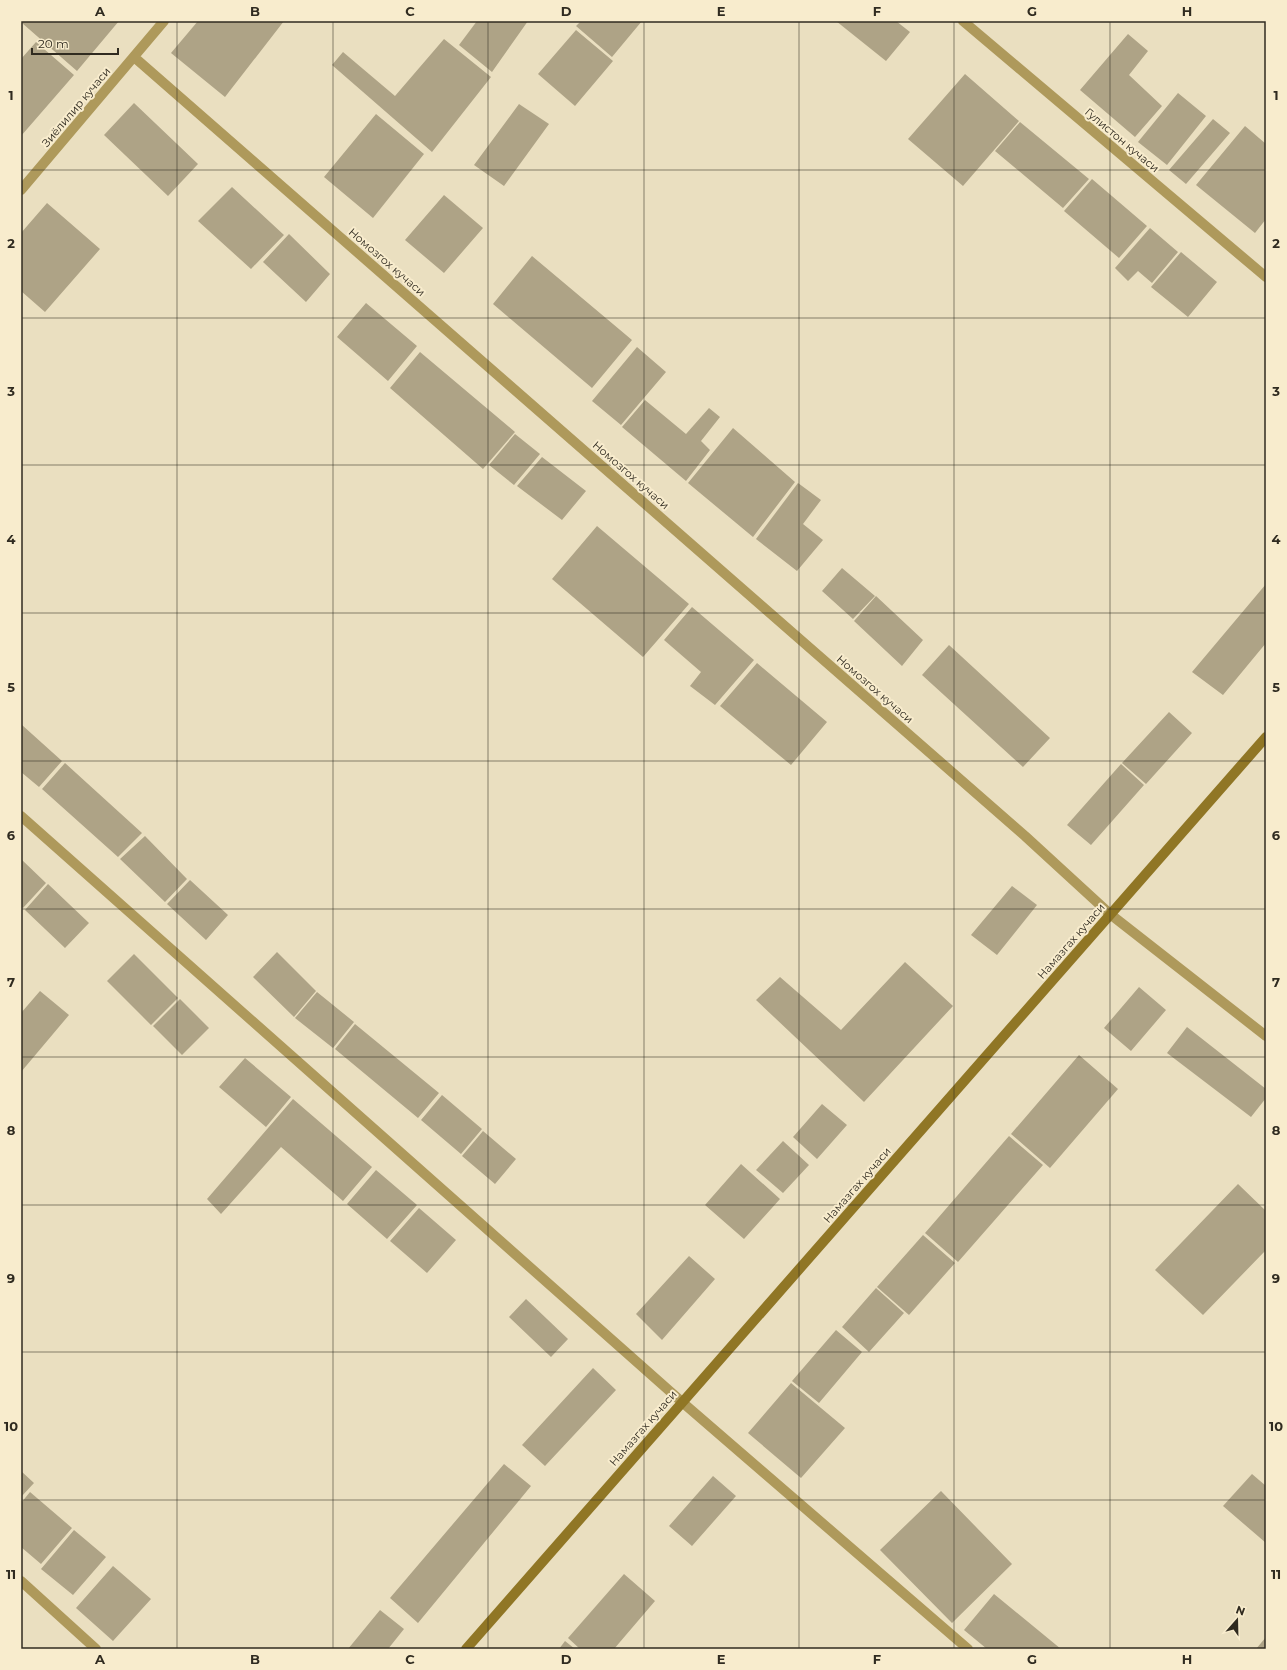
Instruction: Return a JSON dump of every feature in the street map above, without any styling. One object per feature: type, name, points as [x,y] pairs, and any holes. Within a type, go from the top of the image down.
[{"type":"street","name":"Зиёлилир кучаси","points":[[21,190],[164,21]]},
{"type":"street","name":"Гулистон кучаси","points":[[963,21],[1266,277]]},
{"type":"street","name":"Номозгох кучаси","points":[[134,57],[1019,831],[1110,914],[1266,1036]]},
{"type":"street","name":"Намазгах кучаси","points":[[466,1649],[1266,737]]},
{"type":"street","points":[[21,816],[682,1402],[968,1649]]},
{"type":"street","points":[[21,1582],[96,1649]]},
{"type":"building","points":[[24,21],[119,21],[77,71],[22,23]]},
{"type":"building","points":[[198,21],[284,21],[225,97],[171,53]]},
{"type":"building","points":[[477,21],[528,21],[492,72],[459,45]]},
{"type":"building","points":[[581,21],[642,21],[612,57],[576,26]]},
{"type":"building","points":[[836,21],[896,21],[910,32],[886,61]]},
{"type":"building","points":[[576,30],[613,61],[575,106],[538,74]]},
{"type":"building","points":[[1128,34],[1148,51],[1129,75],[1162,106],[1135,137],[1080,90]]},
{"type":"building","points":[[444,39],[491,77],[432,152],[332,65],[343,52],[395,96]]},
{"type":"building","points":[[36,42],[74,75],[21,136],[21,59]]},
{"type":"building","points":[[965,74],[1019,121],[963,186],[908,139]]},
{"type":"building","points":[[1178,93],[1206,116],[1167,165],[1138,142]]},
{"type":"building","points":[[134,103],[198,164],[168,196],[104,135]]},
{"type":"building","points":[[519,104],[549,124],[504,186],[474,165]]},
{"type":"building","points":[[376,114],[424,154],[373,218],[324,177]]},
{"type":"building","points":[[1213,119],[1230,133],[1186,184],[1169,170]]},
{"type":"building","points":[[1020,122],[1089,179],[1063,208],[995,151]]},
{"type":"building","points":[[1245,126],[1266,144],[1266,219],[1255,233],[1196,185]]},
{"type":"building","points":[[1092,179],[1147,226],[1119,258],[1064,211]]},
{"type":"building","points":[[232,187],[284,235],[251,269],[198,221]]},
{"type":"building","points":[[444,195],[483,228],[444,273],[405,240]]},
{"type":"building","points":[[47,203],[100,249],[45,312],[21,291],[21,233]]},
{"type":"building","points":[[1150,228],[1178,252],[1152,283],[1138,271],[1128,281],[1115,268]]},
{"type":"building","points":[[289,234],[330,274],[306,302],[263,262]]},
{"type":"building","points":[[1181,252],[1217,282],[1188,317],[1151,287]]},
{"type":"building","points":[[532,256],[632,340],[592,388],[493,304]]},
{"type":"building","points":[[366,303],[417,346],[388,381],[337,337]]},
{"type":"building","points":[[637,347],[666,372],[621,425],[592,401]]},
{"type":"building","points":[[420,352],[515,432],[483,469],[390,388]]},
{"type":"building","points":[[645,400],[686,434],[709,408],[720,417],[701,441],[710,450],[686,481],[622,427]]},
{"type":"building","points":[[733,428],[795,482],[753,537],[688,483]]},
{"type":"building","points":[[515,434],[540,454],[514,485],[489,465]]},
{"type":"building","points":[[542,457],[586,491],[562,520],[517,486]]},
{"type":"building","points":[[798,483],[821,500],[803,524],[823,540],[797,571],[756,539]]},
{"type":"building","points":[[597,526],[689,604],[643,657],[552,579]]},
{"type":"building","points":[[842,568],[875,596],[853,619],[822,591]]},
{"type":"building","points":[[1266,584],[1266,643],[1223,695],[1192,672]]},
{"type":"building","points":[[876,596],[923,640],[902,666],[854,621]]},
{"type":"building","points":[[692,607],[754,660],[715,705],[690,686],[701,672],[664,640]]},
{"type":"building","points":[[949,645],[1050,738],[1023,767],[922,675]]},
{"type":"building","points":[[757,663],[827,722],[791,765],[720,706]]},
{"type":"building","points":[[1169,712],[1192,733],[1146,784],[1122,763]]},
{"type":"building","points":[[22,725],[62,761],[39,787],[21,772]]},
{"type":"building","points":[[65,763],[142,833],[118,857],[42,789]]},
{"type":"building","points":[[1121,764],[1144,785],[1091,845],[1067,825]]},
{"type":"building","points":[[145,836],[187,879],[165,902],[120,859]]},
{"type":"building","points":[[21,859],[46,883],[23,908],[21,906]]},
{"type":"building","points":[[190,880],[228,915],[206,940],[167,904]]},
{"type":"building","points":[[48,884],[89,923],[65,948],[25,910]]},
{"type":"building","points":[[1012,886],[1037,905],[997,955],[971,935]]},
{"type":"building","points":[[277,952],[316,991],[294,1017],[253,977]]},
{"type":"building","points":[[134,954],[178,998],[151,1025],[107,981]]},
{"type":"building","points":[[905,962],[953,1006],[864,1102],[756,1000],[780,977],[841,1030]]},
{"type":"building","points":[[1139,987],[1166,1010],[1131,1051],[1104,1028]]},
{"type":"building","points":[[40,991],[69,1015],[21,1072],[21,1013]]},
{"type":"building","points":[[317,992],[354,1022],[333,1048],[295,1018]]},
{"type":"building","points":[[180,999],[209,1028],[182,1055],[153,1026]]},
{"type":"building","points":[[355,1024],[439,1093],[418,1118],[335,1049]]},
{"type":"building","points":[[1187,1027],[1266,1089],[1266,1098],[1251,1117],[1167,1053]]},
{"type":"building","points":[[1079,1055],[1118,1089],[1050,1168],[1011,1134]]},
{"type":"building","points":[[245,1058],[291,1097],[266,1127],[219,1087]]},
{"type":"building","points":[[442,1095],[482,1129],[461,1154],[421,1120]]},
{"type":"building","points":[[293,1099],[372,1167],[343,1201],[281,1147],[221,1214],[207,1199]]},
{"type":"building","points":[[822,1104],[847,1125],[817,1159],[793,1137]]},
{"type":"building","points":[[483,1131],[516,1159],[495,1184],[462,1156]]},
{"type":"building","points":[[1009,1136],[1043,1165],[958,1262],[925,1233]]},
{"type":"building","points":[[783,1141],[809,1165],[783,1193],[756,1170]]},
{"type":"building","points":[[741,1164],[780,1199],[744,1239],[705,1205]]},
{"type":"building","points":[[376,1170],[417,1205],[387,1239],[347,1204]]},
{"type":"building","points":[[1238,1184],[1266,1211],[1266,1250],[1203,1315],[1155,1270]]},
{"type":"building","points":[[419,1208],[456,1240],[427,1273],[390,1241]]},
{"type":"building","points":[[923,1235],[955,1263],[909,1315],[877,1287]]},
{"type":"building","points":[[689,1256],[715,1279],[662,1340],[636,1314]]},
{"type":"building","points":[[876,1288],[904,1313],[869,1352],[842,1327]]},
{"type":"building","points":[[526,1299],[568,1339],[551,1357],[509,1317]]},
{"type":"building","points":[[836,1330],[862,1352],[819,1403],[792,1381]]},
{"type":"building","points":[[593,1368],[616,1390],[545,1466],[522,1445]]},
{"type":"building","points":[[791,1383],[845,1428],[801,1478],[748,1433]]},
{"type":"building","points":[[504,1464],[531,1486],[418,1623],[390,1598]]},
{"type":"building","points":[[21,1471],[34,1483],[21,1497]]},
{"type":"building","points":[[1252,1474],[1266,1486],[1266,1543],[1223,1506]]},
{"type":"building","points":[[713,1476],[736,1496],[692,1546],[669,1526]]},
{"type":"building","points":[[941,1491],[1012,1564],[952,1623],[880,1550]]},
{"type":"building","points":[[30,1492],[72,1528],[41,1564],[21,1547],[21,1503]]},
{"type":"building","points":[[74,1530],[106,1557],[73,1595],[41,1569]]},
{"type":"building","points":[[113,1566],[151,1599],[113,1641],[76,1608]]},
{"type":"building","points":[[624,1574],[655,1601],[614,1649],[580,1649],[568,1638]]},
{"type":"building","points":[[994,1594],[1061,1649],[987,1649],[964,1630]]},
{"type":"building","points":[[380,1610],[404,1629],[388,1649],[348,1649]]},
{"type":"building","points":[[1266,1637],[1266,1649],[1256,1649]]},
{"type":"building","points":[[565,1641],[575,1649],[559,1649]]}]
